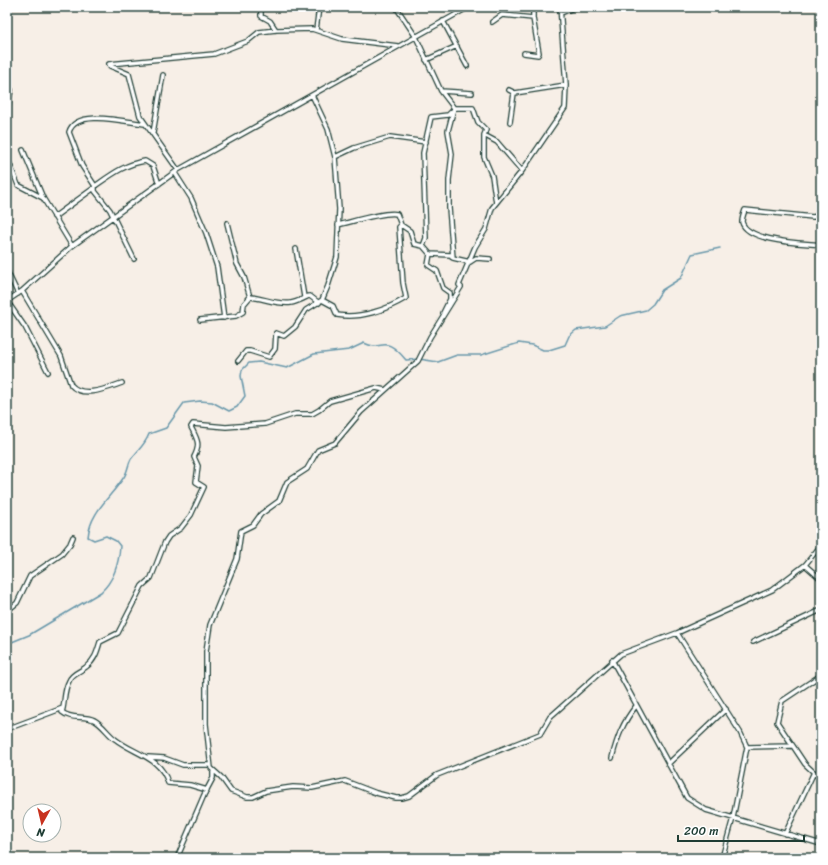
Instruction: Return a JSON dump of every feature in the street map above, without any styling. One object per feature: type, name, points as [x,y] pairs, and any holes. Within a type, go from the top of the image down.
[{"type":"street","points":[[261,7],[261,16],[270,20],[276,30]]},
{"type":"street","points":[[316,30],[319,7]]},
{"type":"street","points":[[396,7],[416,37],[441,91],[454,108]]},
{"type":"street","points":[[48,372],[25,328],[7,301],[22,291],[72,246],[177,171],[469,7]]},
{"type":"street","points":[[524,53],[538,55],[539,53],[533,18],[533,7]]},
{"type":"street","points":[[560,7],[566,85],[565,108],[522,171],[492,208],[486,229],[475,247],[470,262],[459,285],[461,287],[430,337],[418,361],[361,412],[335,443],[318,450],[307,469],[287,482],[278,501],[261,514],[253,525],[241,531],[237,559],[210,625],[206,651],[206,724],[209,765],[213,772],[221,777],[231,791],[247,797],[253,797],[266,791],[293,787],[316,788],[345,781],[376,793],[396,798],[409,796],[437,775],[540,734],[550,717],[612,660],[630,650],[677,633],[772,590],[804,565],[821,545]]},
{"type":"street","points":[[561,14],[576,7]]},
{"type":"street","points":[[492,22],[502,15],[533,18]]},
{"type":"street","points":[[443,21],[467,66]]},
{"type":"street","points":[[224,318],[217,267],[206,233],[191,198],[177,171],[153,132],[140,116],[129,74],[110,66],[109,64],[214,54],[248,41],[259,32],[276,30],[316,30],[342,39],[399,46]]},
{"type":"street","points":[[426,60],[457,46]]},
{"type":"street","points":[[153,132],[163,75]]},
{"type":"street","points":[[509,90],[514,93],[566,85]]},
{"type":"street","points":[[7,111],[11,90]]},
{"type":"street","points":[[441,91],[472,93]]},
{"type":"street","points":[[510,122],[514,93]]},
{"type":"street","points":[[238,361],[246,351],[269,357],[275,349],[276,333],[284,336],[295,327],[306,310],[320,302],[328,286],[337,257],[338,225],[335,156],[328,129],[312,95]]},
{"type":"street","points":[[453,258],[449,208],[449,180],[452,154],[448,130],[454,108]]},
{"type":"street","points":[[423,246],[426,238],[423,153],[431,117],[448,115],[454,108],[473,108],[478,122],[486,130],[484,135],[484,157],[492,176],[496,203]]},
{"type":"street","points":[[134,259],[110,210],[82,166],[69,132],[70,128],[86,118],[145,124]]},
{"type":"street","points":[[484,135],[497,142],[522,171]]},
{"type":"street","points":[[335,156],[354,148],[390,138],[426,142]]},
{"type":"street","points":[[23,150],[43,198],[72,246]]},
{"type":"street","points":[[7,157],[18,185],[43,198]]},
{"type":"street","points":[[54,216],[120,169],[134,162],[145,161],[153,166],[159,184]]},
{"type":"street","points":[[821,215],[813,216],[745,210],[742,221],[745,227],[769,240],[821,245]]},
{"type":"street","points":[[338,225],[392,213],[397,214],[401,225],[410,231],[414,244],[423,246],[430,254],[451,255],[453,258],[470,262],[476,258],[490,259]]},
{"type":"street","points":[[227,223],[237,264],[244,277],[250,297]]},
{"type":"street","points":[[296,249],[304,297],[310,296],[320,302],[334,306],[337,315],[350,317],[386,308],[406,298],[402,276],[399,227],[401,225]]},
{"type":"street","points":[[430,254],[428,265],[437,271],[443,288],[450,293],[450,299],[444,308],[442,317]]},
{"type":"street","points":[[7,271],[18,294]]},
{"type":"street","points":[[22,291],[40,317],[57,348],[71,385],[74,389],[90,392],[122,383]]},
{"type":"street","points":[[250,297],[263,298],[280,303],[292,303],[310,296]]},
{"type":"street","points":[[200,320],[236,316],[243,312],[244,304],[250,297]]},
{"type":"street","points":[[207,790],[168,783],[163,770],[148,757],[115,739],[94,720],[81,716],[72,717],[62,712],[63,699],[69,680],[72,676],[86,667],[95,657],[100,642],[118,632],[142,586],[151,578],[165,542],[169,536],[181,528],[195,509],[204,487],[196,482],[198,466],[194,457],[198,451],[198,444],[191,427],[193,424],[226,427],[265,424],[295,414],[312,414],[330,401],[376,388],[385,390]]},
{"type":"street","points":[[7,611],[17,603],[30,576],[62,554],[70,544],[73,537]]},
{"type":"street","points":[[804,565],[821,580]]},
{"type":"street","points":[[753,642],[821,610]]},
{"type":"street","points":[[677,633],[726,709],[740,732],[747,748],[733,818],[722,858]]},
{"type":"street","points":[[612,660],[687,798],[706,810],[821,844]]},
{"type":"street","points":[[821,675],[782,701],[777,722],[805,764],[821,779]]},
{"type":"street","points":[[612,758],[619,733],[627,716],[636,706]]},
{"type":"street","points":[[7,729],[63,708]]},
{"type":"street","points":[[668,764],[726,709]]},
{"type":"street","points":[[747,748],[792,746]]},
{"type":"street","points":[[148,757],[164,758],[183,765],[209,765]]},
{"type":"street","points":[[177,858],[213,778],[213,772]]},
{"type":"street","points":[[785,834],[814,772]]},
{"type":"waterway","points":[[7,644],[29,635],[101,592],[106,587],[115,571],[120,546],[116,541],[106,536],[94,540],[88,537],[97,512],[124,477],[131,459],[149,434],[166,428],[184,403],[200,401],[212,402],[229,411],[237,407],[245,396],[241,376],[242,370],[249,363],[259,362],[287,368],[314,354],[349,350],[364,343],[376,346],[388,345],[393,347],[406,360],[419,359],[438,362],[457,355],[481,355],[519,343],[532,345],[543,350],[549,350],[565,345],[569,336],[576,330],[605,326],[620,316],[646,310],[653,304],[662,290],[681,278],[692,254],[720,248]]}]
